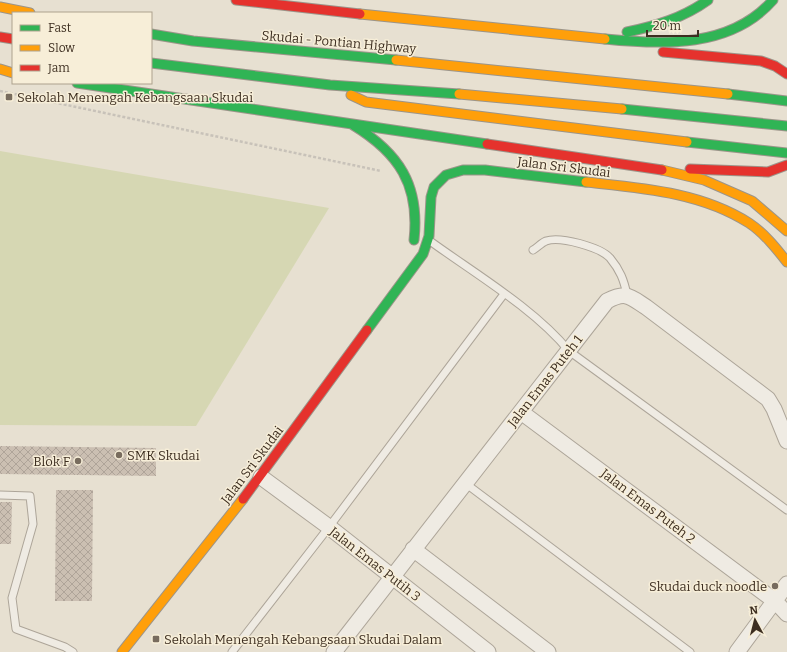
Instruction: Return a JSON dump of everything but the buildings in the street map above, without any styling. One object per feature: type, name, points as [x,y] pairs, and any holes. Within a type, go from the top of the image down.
[{"type":"main road","points":[[236,0],[392,17],[656,42],[701,39],[721,34],[745,23],[773,1]]},
{"type":"main road","points":[[604,38],[657,26],[680,18],[708,0]]},
{"type":"main road","points":[[0,7],[25,12]]},
{"type":"main road","name":"Skudai - Pontian Highway","points":[[152,34],[201,42],[525,72],[787,101]]},
{"type":"main road","points":[[0,37],[12,39]]},
{"type":"main road","points":[[604,38],[640,49],[761,61],[775,66],[787,74]]},
{"type":"main road","points":[[152,63],[330,85],[524,99],[787,126]]},
{"type":"main road","points":[[0,69],[12,73]]},
{"type":"main road","points":[[84,84],[661,170],[704,180],[752,201],[787,231]]},
{"type":"main road","points":[[330,85],[366,102],[649,139],[787,153]]},
{"type":"main road","name":"Jalan Sri Skudai","points":[[353,125],[383,145],[394,157],[405,176],[414,213],[415,237],[411,253],[396,289]]},
{"type":"main road","points":[[661,170],[704,168],[741,172],[768,172],[780,169],[787,165]]},
{"type":"main road","name":"Jalan Sri Skudai","points":[[122,652],[261,477],[396,289],[419,261],[428,240],[431,194],[439,180],[451,171],[465,169],[478,170],[677,193],[709,202],[742,218],[770,240],[787,262]]},
{"type":"street","name":"Jalan Emas Puteh 1","points":[[334,652],[607,301],[618,295],[627,295]]},
{"type":"street","points":[[627,295],[768,399],[774,409],[787,441]]},
{"type":"street","name":"Jalan Emas Puteh 2","points":[[521,412],[775,601],[787,614]]},
{"type":"street","name":"Jalan Emas Putih 3","points":[[261,477],[329,527],[488,652]]},
{"type":"street","points":[[413,549],[548,652]]},
{"type":"street","points":[[737,652],[787,584]]},
{"type":"lane","points":[[533,250],[545,241],[564,239],[593,248],[609,257],[623,276],[627,295]]},
{"type":"lane","points":[[428,240],[504,294],[555,334],[569,351],[787,510]]},
{"type":"lane","points":[[232,652],[329,527],[504,294]]},
{"type":"lane","points":[[465,483],[690,652]]},
{"type":"lane","points":[[0,495],[30,496],[33,524],[12,598],[16,629],[65,647],[73,652]]},
{"type":"path","points":[[0,91],[405,176]]},
{"type":"green space","points":[[0,151],[329,208],[196,426],[0,425]]},
{"type":"traffic: fast","points":[[627,32],[669,20],[689,12],[708,0]]},
{"type":"traffic: fast","points":[[605,39],[673,42],[695,40],[717,35],[737,27],[756,16],[773,0]]},
{"type":"traffic: fast","points":[[152,34],[193,41],[396,60]]},
{"type":"traffic: fast","points":[[152,63],[330,85],[459,94]]},
{"type":"traffic: fast","points":[[84,84],[487,144]]},
{"type":"traffic: fast","points":[[728,94],[787,101]]},
{"type":"traffic: fast","points":[[622,109],[787,126]]},
{"type":"traffic: fast","points":[[353,125],[383,147],[403,172],[413,203],[415,220],[414,240]]},
{"type":"traffic: fast","points":[[687,142],[787,153]]},
{"type":"traffic: fast","points":[[367,330],[423,254],[429,236],[431,197],[434,187],[446,175],[463,170],[485,170],[586,182]]},
{"type":"traffic: slow","points":[[0,7],[25,12]]},
{"type":"traffic: slow","points":[[360,14],[605,39]]},
{"type":"traffic: slow","points":[[396,60],[728,94]]},
{"type":"traffic: slow","points":[[0,69],[12,73]]},
{"type":"traffic: slow","points":[[459,94],[622,109]]},
{"type":"traffic: slow","points":[[351,95],[366,102],[687,142]]},
{"type":"traffic: slow","points":[[662,170],[704,180],[752,201],[787,231]]},
{"type":"traffic: slow","points":[[586,182],[649,189],[711,204],[749,223],[760,231],[787,262]]},
{"type":"traffic: slow","points":[[122,652],[243,499]]},
{"type":"traffic: jam","points":[[236,0],[360,14]]},
{"type":"traffic: jam","points":[[0,37],[12,39]]},
{"type":"traffic: jam","points":[[663,52],[761,61],[775,66],[787,74]]},
{"type":"traffic: jam","points":[[487,144],[662,170]]},
{"type":"traffic: jam","points":[[690,169],[768,172],[787,165]]},
{"type":"traffic: jam","points":[[243,499],[367,330]]},
{"type":"place","name":"Sekolah Menengah Kebangsaan Skudai","points":[[9,97]]},
{"type":"place","name":"SMK Skudai","points":[[119,455]]},
{"type":"place","name":"Blok F","points":[[78,461]]},
{"type":"place","name":"Skudai duck noodle","points":[[775,586]]},
{"type":"place","name":"Sekolah Menengah Kebangsaan Skudai Dalam","points":[[156,639]]}]
